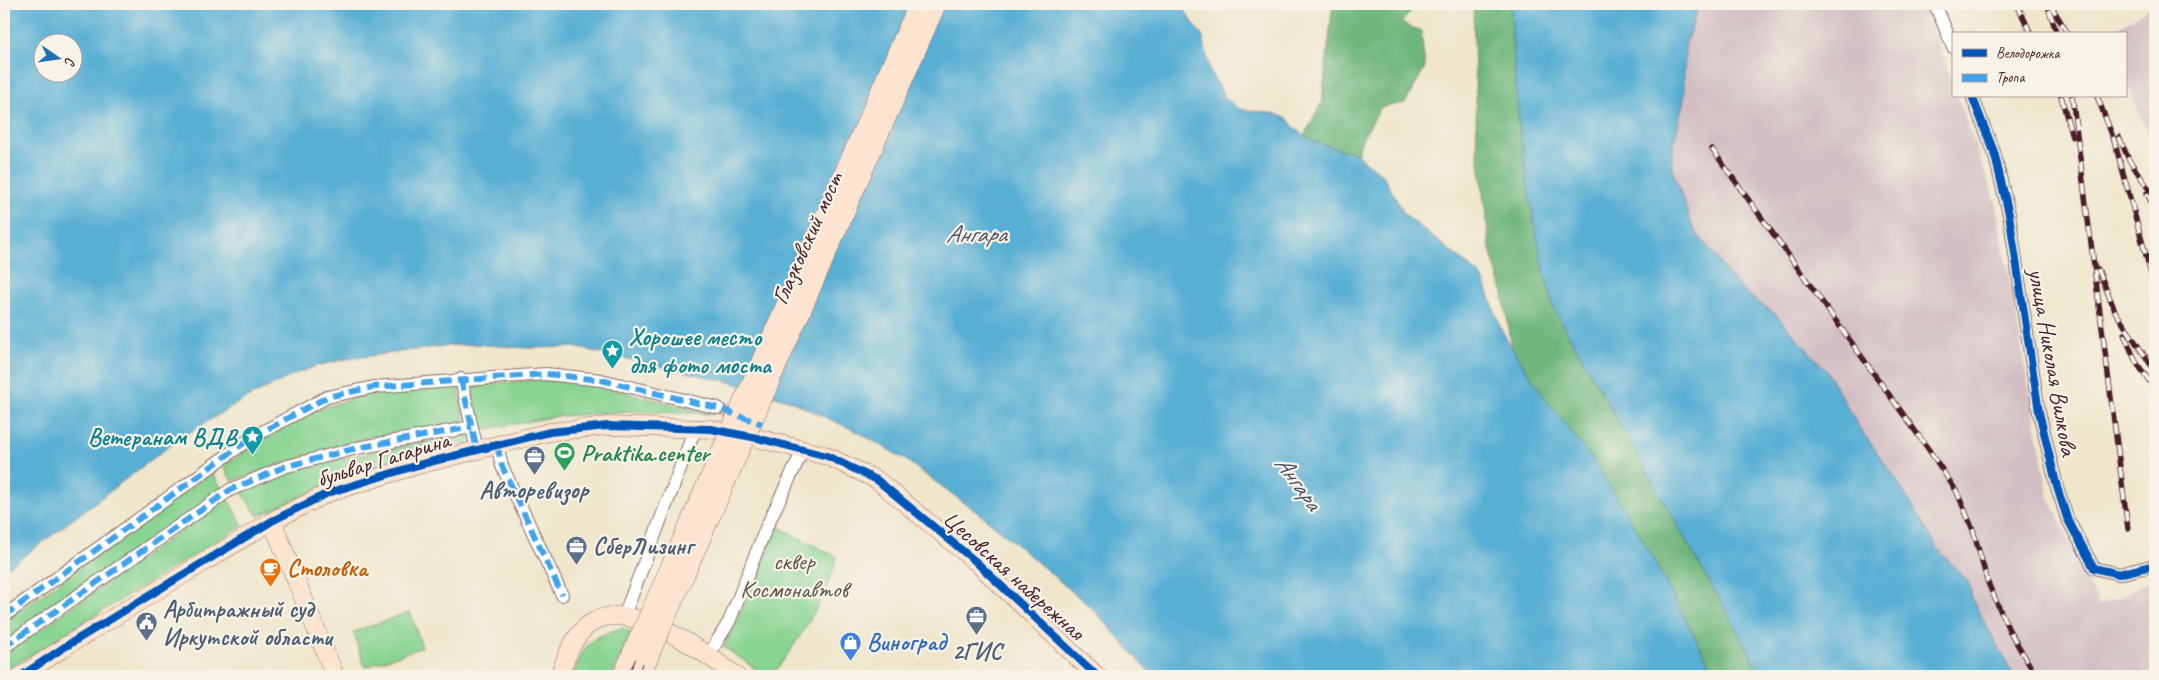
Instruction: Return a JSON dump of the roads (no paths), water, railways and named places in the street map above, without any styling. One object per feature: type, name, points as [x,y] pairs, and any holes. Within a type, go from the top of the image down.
[{"type":"main road","name":"Глазковский мост","points":[[641,654],[918,4]]},
{"type":"main road","name":"Глазковский мост","points":[[641,654],[937,4]]},
{"type":"main road","name":"бульвар Гагарина","points":[[21,676],[63,648],[272,521],[328,493],[418,465],[550,432],[607,426],[703,429]]},
{"type":"main road","name":"Цесовская набережная","points":[[703,429],[757,438],[827,456],[878,480],[975,561],[1097,676]]},
{"type":"main road","points":[[272,521],[335,676]]},
{"type":"main road","points":[[560,676],[564,661],[579,634],[594,621],[607,616],[624,616],[649,623],[708,656],[736,676]]},
{"type":"main road","points":[[622,676],[641,654]]},
{"type":"main road","points":[[641,654],[641,676]]},
{"type":"street","points":[[1935,4],[1952,45]]},
{"type":"street","name":"улица Николая Вилкова","points":[[1973,98],[1994,152],[2009,214],[2039,412],[2057,487],[2067,518],[2094,568],[2119,574],[2155,565]]},
{"type":"street","points":[[4,616],[251,438],[327,397],[374,387],[546,374],[601,380],[718,408]]},
{"type":"street","points":[[461,379],[477,450]]},
{"type":"street","points":[[4,647],[230,490],[284,467],[356,448],[472,427]]},
{"type":"street","points":[[624,616],[703,429]]},
{"type":"street","points":[[496,445],[502,466],[562,595]]},
{"type":"street","points":[[708,656],[729,622],[766,528],[804,450]]},
{"type":"water","name":"Ангара","points":[[4,4],[1180,4],[1203,37],[1210,72],[1225,98],[1239,109],[1276,114],[1288,119],[1295,129],[1313,141],[1341,150],[1355,152],[1383,175],[1404,214],[1479,274],[1485,283],[1501,329],[1512,348],[1542,394],[1595,463],[1640,535],[1716,676],[1153,676],[1094,610],[985,518],[906,460],[860,433],[791,401],[731,382],[574,347],[526,348],[475,344],[444,346],[346,359],[316,366],[295,374],[243,400],[180,438],[4,570]]},
{"type":"water","points":[[1511,4],[1699,4],[1685,45],[1684,98],[1671,157],[1674,174],[1694,230],[1728,275],[1744,292],[1775,314],[1826,370],[1860,429],[1894,476],[1938,549],[1968,582],[1973,601],[2014,676],[1763,676],[1553,307],[1536,232],[1523,157],[1515,80]]},
{"type":"tunnel","points":[[718,408],[762,424]]},
{"type":"tram line","points":[[628,676],[922,4]]},
{"type":"tram line","points":[[637,676],[932,4]]},
{"type":"railway","points":[[2017,4],[2030,32]]},
{"type":"railway","points":[[2050,4],[2067,32]]},
{"type":"railway","points":[[2049,10],[2056,32]]},
{"type":"railway","points":[[2062,98],[2072,137]]},
{"type":"railway","points":[[2072,98],[2128,529]]},
{"type":"railway","points":[[2098,98],[2114,140],[2155,288]]},
{"type":"railway","points":[[2119,137],[2129,160],[2155,198]]},
{"type":"railway","points":[[1712,149],[1929,450],[1957,492],[1973,530],[1988,583],[2009,630],[2036,676]]},
{"type":"railway","points":[[2147,193],[2155,210]]},
{"type":"railway","points":[[2098,269],[2116,313],[2155,371]]},
{"type":"railway","points":[[2124,334],[2136,362],[2155,389]]},
{"type":"place","name":"Хорошее место для фото моста","points":[[613,370]]},
{"type":"place","name":"Ветеранам ВДВ","points":[[253,456]]},
{"type":"place","name":"Praktika.center","points":[[565,472]]},
{"type":"place","name":"Авторевизор","points":[[534,475]]},
{"type":"place","name":"СберЛизинг","points":[[577,565]]},
{"type":"place","name":"Столовка","points":[[271,587]]},
{"type":"place","name":"2ГИС","points":[[977,636]]},
{"type":"place","name":"Арбитражный суд Иркутской области","points":[[147,642]]},
{"type":"place","name":"Виноград","points":[[851,661]]},
{"type":"park label","name":"сквер Космонавтов","points":[[794,575]]}]
